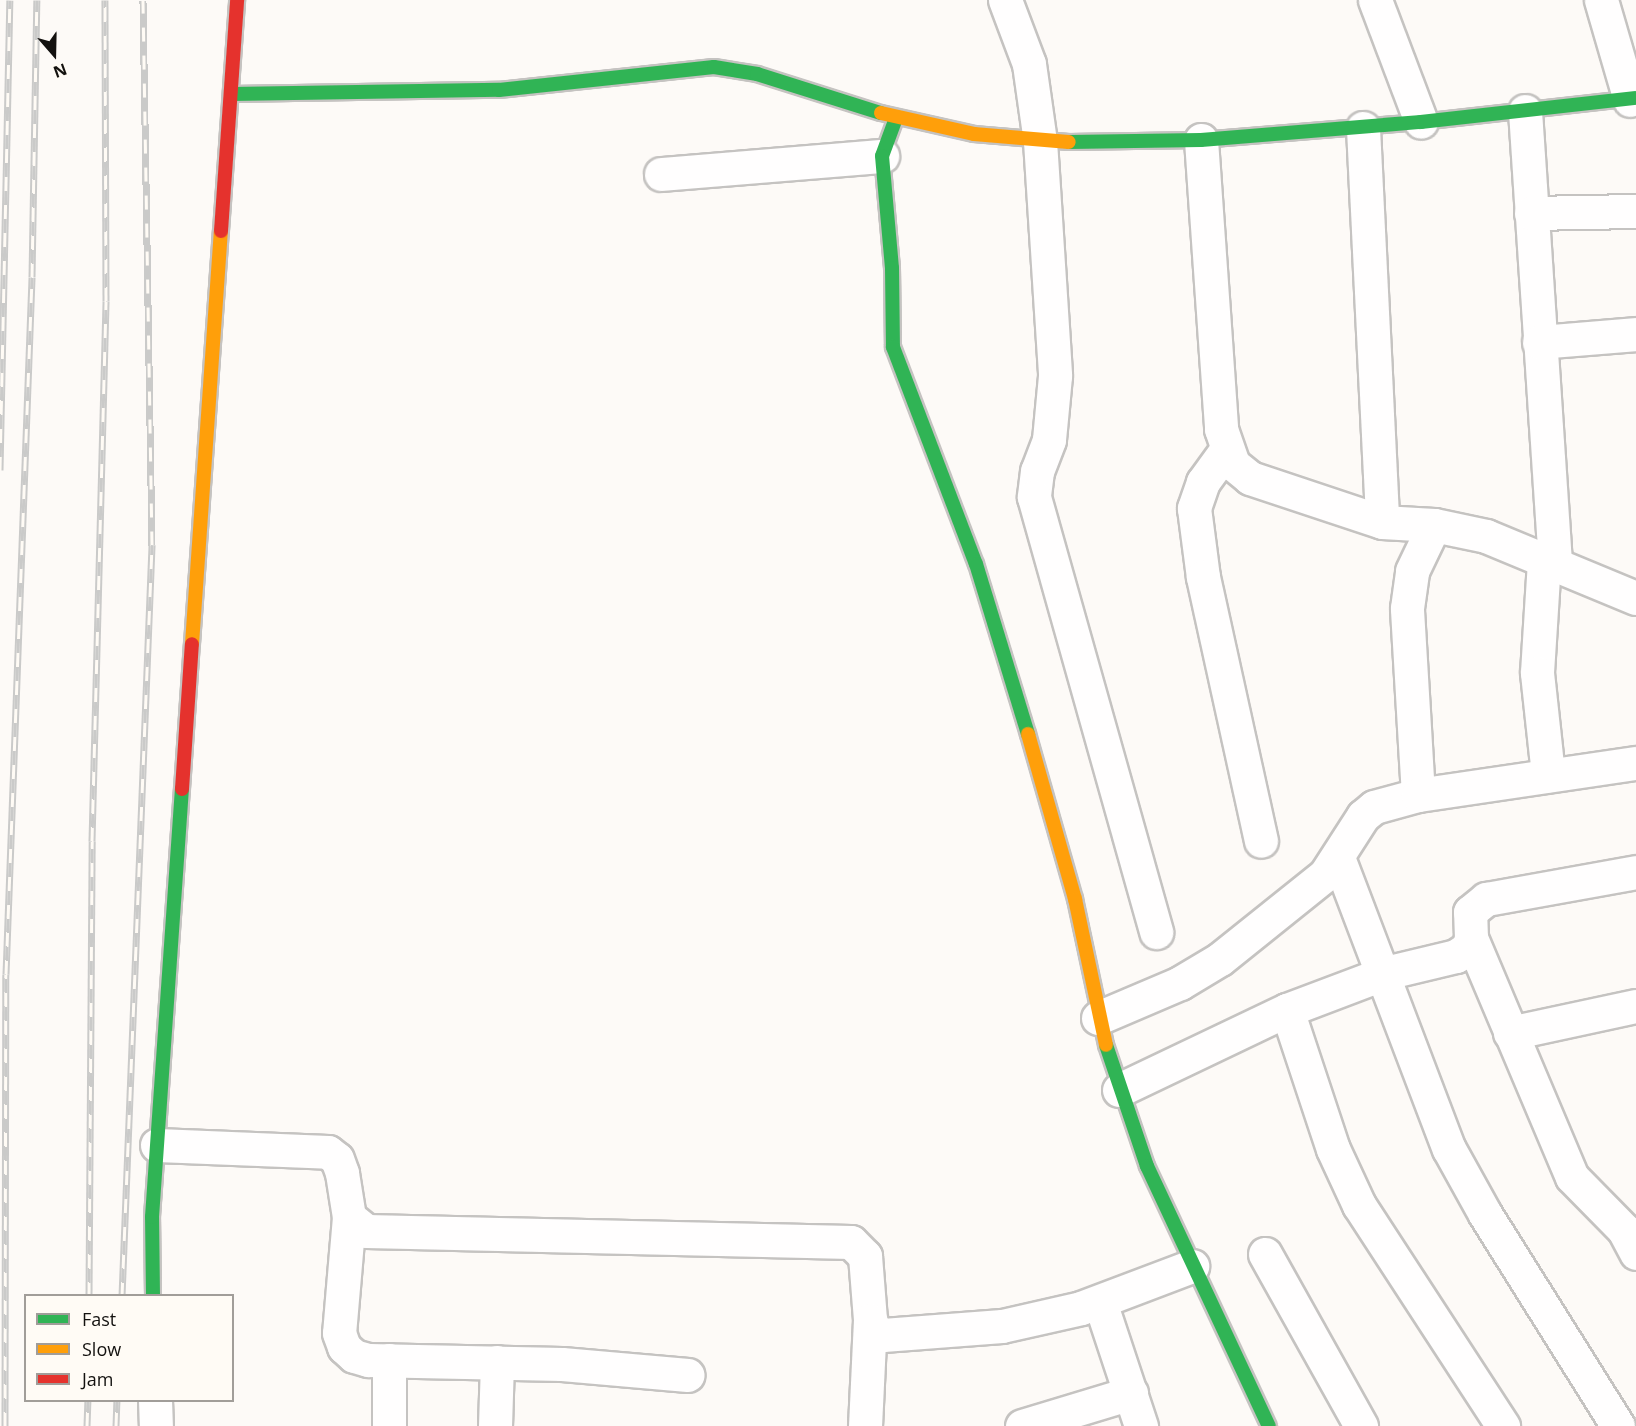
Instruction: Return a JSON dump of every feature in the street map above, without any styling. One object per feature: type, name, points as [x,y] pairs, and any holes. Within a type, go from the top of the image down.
[{"type":"street","points":[[153,1294],[152,1217],[237,0]]},
{"type":"street","points":[[1005,0],[1029,63],[1040,141],[1055,376],[1049,440],[1037,471],[1035,497],[1156,932]]},
{"type":"street","points":[[1375,0],[1421,123]]},
{"type":"street","points":[[231,94],[499,90],[714,68],[758,74],[896,118],[974,134],[1040,141],[1201,140],[1421,123],[1633,99],[1601,0]]},
{"type":"street","points":[[1525,111],[1550,564],[1536,673],[1548,775]]},
{"type":"street","points":[[896,118],[882,156],[892,268],[893,347],[976,564],[1053,814],[1075,899],[1098,1018],[1119,1090],[1147,1166],[1269,1426]]},
{"type":"street","points":[[1363,128],[1382,522]]},
{"type":"street","points":[[1201,140],[1221,429],[1233,464],[1250,478],[1382,522],[1434,525],[1486,536],[1636,598]]},
{"type":"street","points":[[661,174],[882,156]]},
{"type":"street","points":[[1531,213],[1636,211]]},
{"type":"street","points":[[1539,342],[1636,334]]},
{"type":"street","points":[[1227,449],[1203,482],[1194,508],[1203,577],[1261,841]]},
{"type":"street","points":[[1418,795],[1407,608],[1412,571],[1434,525]]},
{"type":"street","points":[[1098,1018],[1180,983],[1220,959],[1325,875],[1339,860],[1363,816],[1374,807],[1418,795],[1636,763]]},
{"type":"street","points":[[1339,860],[1385,974],[1449,1149],[1485,1214],[1618,1426]]},
{"type":"street","points":[[1119,1090],[1287,1010],[1385,974],[1456,956],[1468,948],[1471,938],[1470,912],[1486,899],[1636,872]]},
{"type":"street","points":[[1471,938],[1572,1177],[1624,1230],[1636,1253]]},
{"type":"street","points":[[1510,1033],[1636,1006]]},
{"type":"street","points":[[1287,1010],[1333,1149],[1359,1205],[1503,1426]]},
{"type":"street","points":[[157,1145],[328,1152],[337,1159],[342,1173],[349,1217],[339,1333],[344,1347],[354,1356],[389,1360],[497,1362],[688,1375]]},
{"type":"street","points":[[349,1217],[366,1231],[388,1233],[851,1242],[865,1256],[870,1320],[865,1426]]},
{"type":"street","points":[[1264,1254],[1360,1426]]},
{"type":"street","points":[[870,1320],[874,1330],[884,1335],[1002,1326],[1100,1302],[1192,1266]]},
{"type":"street","points":[[1100,1302],[1141,1426]]},
{"type":"street","points":[[389,1360],[390,1426]]},
{"type":"street","points":[[495,1426],[497,1362]]},
{"type":"street","points":[[1022,1426],[1131,1393]]},
{"type":"street","points":[[155,1402],[156,1426]]},
{"type":"railway","points":[[0,470],[10,0]]},
{"type":"railway","points":[[5,1426],[6,974],[32,277],[37,0]]},
{"type":"railway","points":[[89,1294],[92,841],[106,301],[105,0]]},
{"type":"railway","points":[[122,1294],[152,545],[143,0]]},
{"type":"railway","points":[[87,1426],[88,1402]]},
{"type":"railway","points":[[116,1426],[117,1402]]},
{"type":"traffic: fast","points":[[231,94],[499,90],[714,67],[757,74],[881,113]]},
{"type":"traffic: fast","points":[[1069,142],[1201,140],[1421,122],[1636,98]]},
{"type":"traffic: fast","points":[[896,118],[882,156],[892,268],[893,347],[976,564],[1028,734]]},
{"type":"traffic: fast","points":[[153,1294],[152,1217],[182,789]]},
{"type":"traffic: fast","points":[[1106,1045],[1147,1166],[1269,1426]]},
{"type":"traffic: slow","points":[[881,113],[974,134],[1069,142]]},
{"type":"traffic: slow","points":[[192,644],[221,231]]},
{"type":"traffic: slow","points":[[1028,734],[1075,899],[1106,1045]]},
{"type":"traffic: jam","points":[[221,231],[237,0]]},
{"type":"traffic: jam","points":[[182,789],[192,644]]}]
